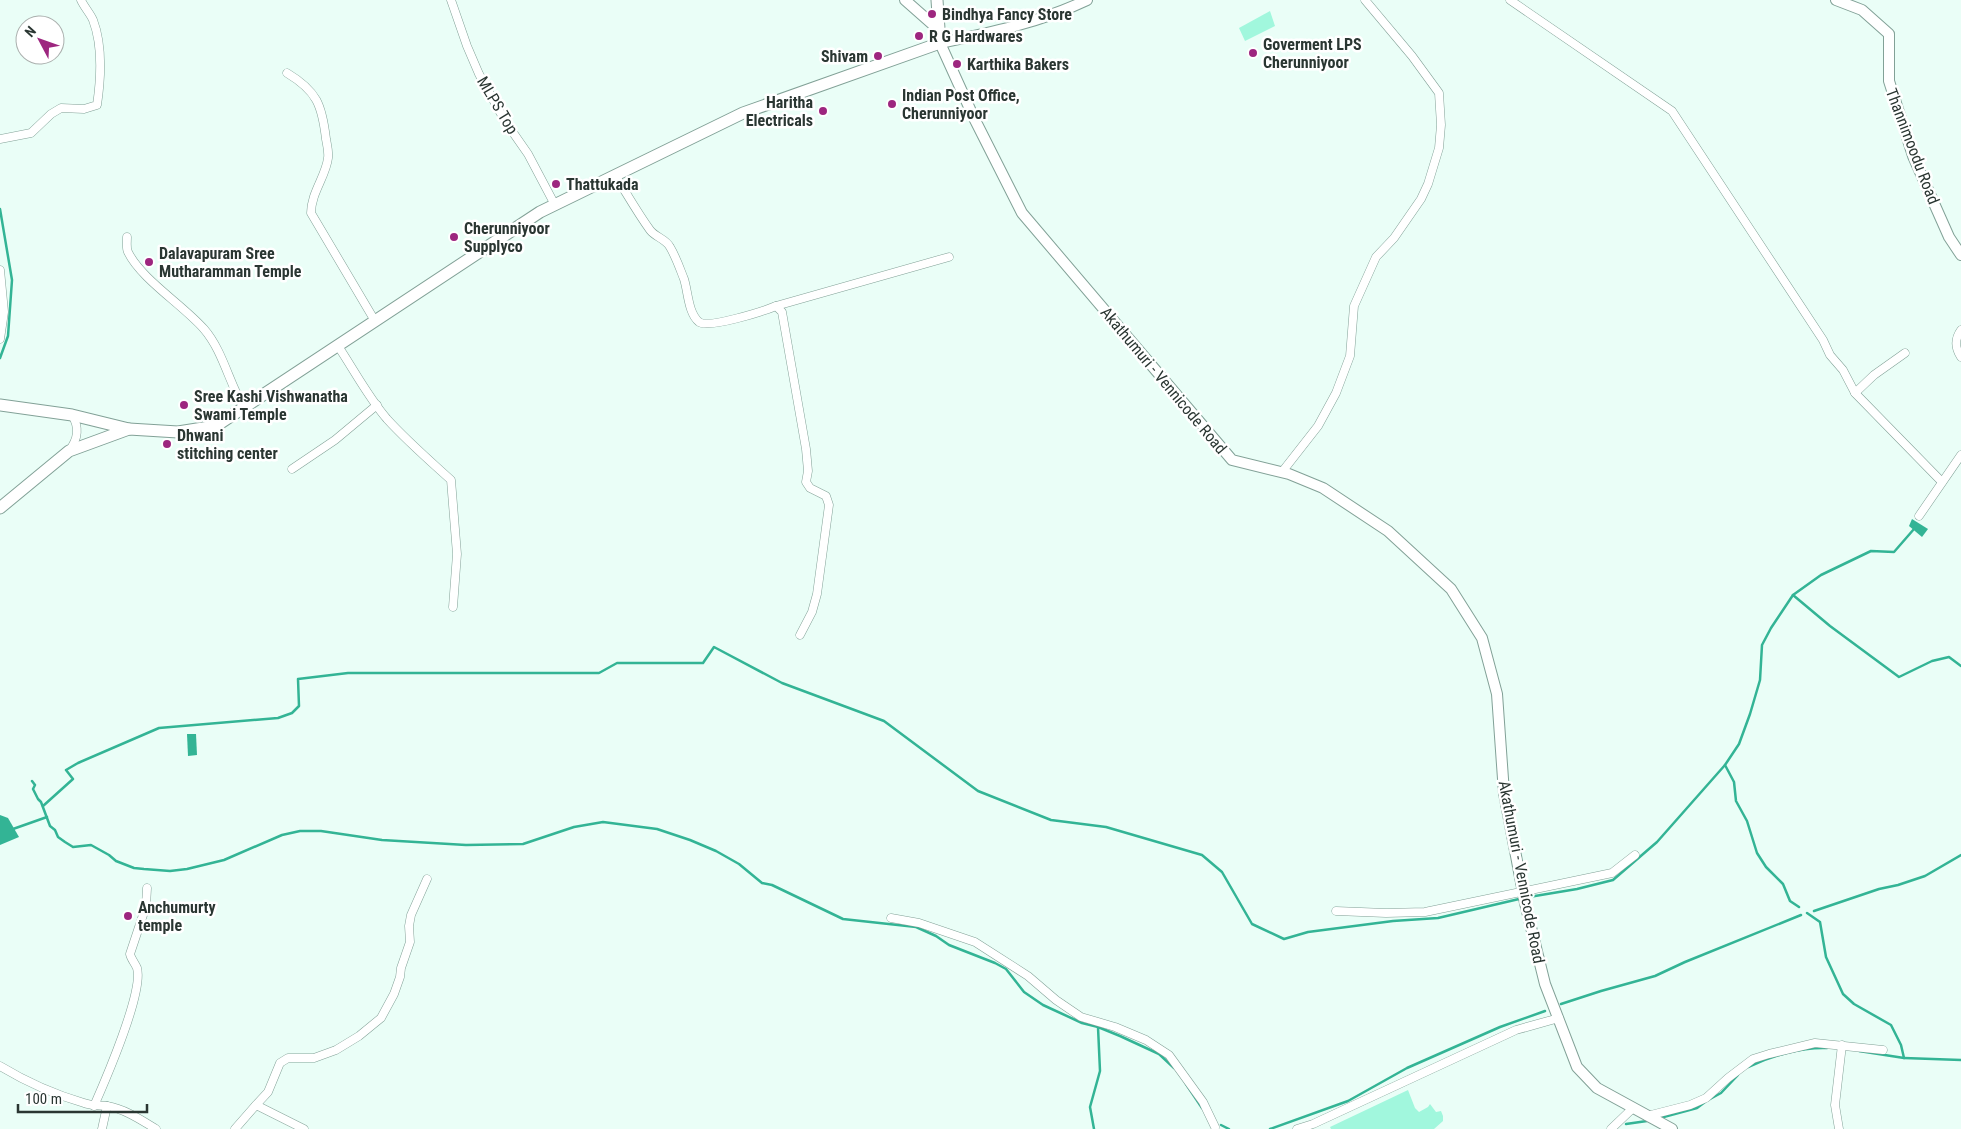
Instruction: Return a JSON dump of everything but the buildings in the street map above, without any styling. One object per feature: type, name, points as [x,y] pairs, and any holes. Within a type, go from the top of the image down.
[{"type":"main road","points":[[0,404],[72,414],[129,429],[178,432],[216,426],[540,212],[743,113],[940,43],[937,0]]},
{"type":"main road","points":[[0,508],[69,451],[129,429]]},
{"type":"street","points":[[0,139],[31,133],[51,114],[61,108],[84,109],[97,105],[100,63],[97,41],[93,21],[81,0]]},
{"type":"street","name":"MLPS Top","points":[[451,0],[479,74],[505,121],[528,154],[555,205]]},
{"type":"street","points":[[905,0],[939,30]]},
{"type":"street","points":[[940,43],[1003,30],[1073,7],[1087,0]]},
{"type":"street","points":[[1282,472],[1318,426],[1336,393],[1350,356],[1354,306],[1376,258],[1394,238],[1421,199],[1428,184],[1439,148],[1441,125],[1439,92],[1412,56],[1364,0]]},
{"type":"street","points":[[1510,0],[1672,111],[1823,340],[1830,355],[1843,370],[1855,393],[1942,482]]},
{"type":"street","name":"Thannimoodu Road","points":[[1836,0],[1862,10],[1889,34],[1889,81],[1895,100],[1914,156],[1949,237],[1961,255]]},
{"type":"street","name":"Akathumuri - Vennicode Road","points":[[940,43],[974,118],[1022,213],[1232,460],[1282,472],[1323,488],[1388,531],[1451,589],[1482,638],[1497,694],[1504,794],[1523,890],[1545,984],[1577,1067],[1597,1088],[1672,1129]]},
{"type":"street","points":[[287,73],[312,91],[321,106],[324,120],[328,158],[314,194],[311,213],[375,321]]},
{"type":"street","points":[[615,175],[651,232],[670,246],[684,278],[694,316],[700,322],[707,324],[765,310],[949,257]]},
{"type":"street","points":[[127,237],[127,250],[148,277],[206,330],[229,375],[235,393],[244,408]]},
{"type":"street","points":[[0,270],[4,312],[0,340]]},
{"type":"street","points":[[776,306],[782,312],[785,326],[806,449],[808,471],[806,482],[810,488],[826,496],[829,505],[817,594],[812,612],[800,635]]},
{"type":"street","points":[[1961,330],[1955,342],[1961,357]]},
{"type":"street","points":[[338,346],[377,406],[423,455],[451,480],[457,554],[453,607]]},
{"type":"street","points":[[1855,393],[1874,375],[1905,353]]},
{"type":"street","points":[[292,469],[335,440],[377,406]]},
{"type":"street","points":[[69,451],[77,436],[78,426],[72,414]]},
{"type":"street","points":[[1919,516],[1961,455]]},
{"type":"street","points":[[1336,911],[1425,912],[1523,890],[1570,883],[1612,873],[1635,855]]},
{"type":"street","points":[[235,1129],[268,1092],[280,1063],[288,1058],[314,1058],[336,1050],[381,1018],[400,978],[401,968],[410,942],[409,926],[411,915],[427,879]]},
{"type":"street","points":[[94,1106],[118,1050],[136,989],[137,968],[130,954],[146,906],[147,888]]},
{"type":"street","points":[[891,918],[919,923],[975,942],[1028,976],[1056,1000],[1080,1017],[1115,1027],[1146,1040],[1169,1055],[1203,1102],[1214,1128]]},
{"type":"street","points":[[1297,1129],[1313,1126],[1516,1030],[1559,1018]]},
{"type":"street","points":[[1648,1116],[1690,1105],[1706,1098],[1753,1059],[1815,1043],[1883,1050]]},
{"type":"street","points":[[1839,1129],[1835,1105],[1842,1046]]},
{"type":"street","points":[[0,1066],[31,1084],[94,1106],[107,1106],[132,1115],[156,1129]]},
{"type":"street","points":[[256,1105],[304,1129]]},
{"type":"street","points":[[102,1129],[107,1106]]},
{"type":"street","points":[[1611,1129],[1633,1108]]},
{"type":"shaded area","points":[[1270,11],[1275,26],[1245,41],[1239,28]]},
{"type":"shaded area","points":[[1912,519],[1928,529],[1922,537],[1909,526]]},
{"type":"shaded area","points":[[187,734],[196,734],[197,755],[188,756]]},
{"type":"shaded area","points":[[0,815],[8,818],[19,837],[0,845]]},
{"type":"shaded area","points":[[1408,1090],[1415,1108],[1419,1112],[1430,1104],[1436,1112],[1441,1111],[1443,1121],[1434,1129],[1331,1129],[1330,1127]]},
{"type":"waterway","points":[[0,209],[12,280],[8,336],[0,358]]},
{"type":"waterway","points":[[1793,595],[1821,575],[1871,551],[1894,552],[1914,529]]},
{"type":"waterway","points":[[1799,907],[1790,901],[1783,884],[1766,867],[1757,853],[1747,821],[1736,801],[1734,782],[1725,765],[1739,744],[1750,714],[1760,680],[1762,645],[1793,595],[1830,626],[1899,677],[1932,661],[1949,657],[1961,666]]},
{"type":"waterway","points":[[43,806],[73,779],[66,770],[159,728],[278,718],[292,713],[299,706],[298,679],[348,673],[599,673],[617,663],[703,663],[714,647],[782,683],[884,721],[978,791],[1051,820],[1106,827],[1202,855],[1222,872],[1252,924],[1284,939],[1308,932],[1393,921],[1438,918],[1519,899]]},
{"type":"waterway","points":[[1529,897],[1577,889],[1613,880],[1657,842],[1725,765]]},
{"type":"waterway","points":[[32,781],[35,785],[33,789],[41,802],[50,826],[55,830],[58,837],[65,842],[73,847],[91,845],[116,861],[134,868],[170,871],[224,860],[282,835],[300,831],[321,831],[382,840],[466,845],[523,844],[574,827],[603,822],[657,829],[716,851],[739,864],[762,883],[772,885],[843,919],[916,927],[936,936],[949,945],[995,963],[1006,969],[1024,992],[1043,1005],[1159,1054],[1174,1068]]},
{"type":"waterway","points":[[13,829],[47,817]]},
{"type":"waterway","points":[[1814,911],[1925,876],[1961,855]]},
{"type":"waterway","points":[[1807,913],[1820,922],[1826,957],[1843,994],[1854,1004],[1891,1025],[1901,1045],[1904,1058],[1859,1051]]},
{"type":"waterway","points":[[1561,1004],[1655,976],[1801,915]]},
{"type":"waterway","points":[[1270,1129],[1348,1101],[1407,1068],[1500,1027],[1545,1011]]},
{"type":"waterway","points":[[1094,1129],[1090,1107],[1100,1071],[1098,1027]]},
{"type":"waterway","points":[[1748,1067],[1786,1053],[1827,1048]]},
{"type":"waterway","points":[[1904,1058],[1961,1060]]},
{"type":"waterway","points":[[1710,1099],[1721,1093],[1738,1075]]},
{"type":"waterway","points":[[1186,1084],[1202,1108]]},
{"type":"waterway","points":[[1660,1118],[1697,1108],[1705,1102]]},
{"type":"waterway","points":[[1626,1124],[1647,1121]]},
{"type":"waterway","points":[[1221,1125],[1229,1129]]},
{"type":"place","name":"Bindhya Fancy Store","points":[[932,14]]},
{"type":"place","name":"R G Hardwares","points":[[919,36]]},
{"type":"place","name":"Goverment LPS Cherunniyoor","points":[[1253,53]]},
{"type":"place","name":"Shivam","points":[[878,56]]},
{"type":"place","name":"Karthika Bakers","points":[[957,64]]},
{"type":"place","name":"Indian Post Office, Cherunniyoor","points":[[892,104]]},
{"type":"place","name":"Haritha Electricals","points":[[823,111]]},
{"type":"place","name":"Thattukada","points":[[556,184]]},
{"type":"place","name":"Cherunniyoor Supplyco","points":[[454,237]]},
{"type":"place","name":"Dalavapuram Sree Mutharamman Temple","points":[[149,262]]},
{"type":"place","name":"Sree Kashi Vishwanatha Swami Temple","points":[[184,405]]},
{"type":"place","name":"Dhwani stitching center","points":[[167,444]]},
{"type":"place","name":"Anchumurty temple","points":[[128,916]]}]
